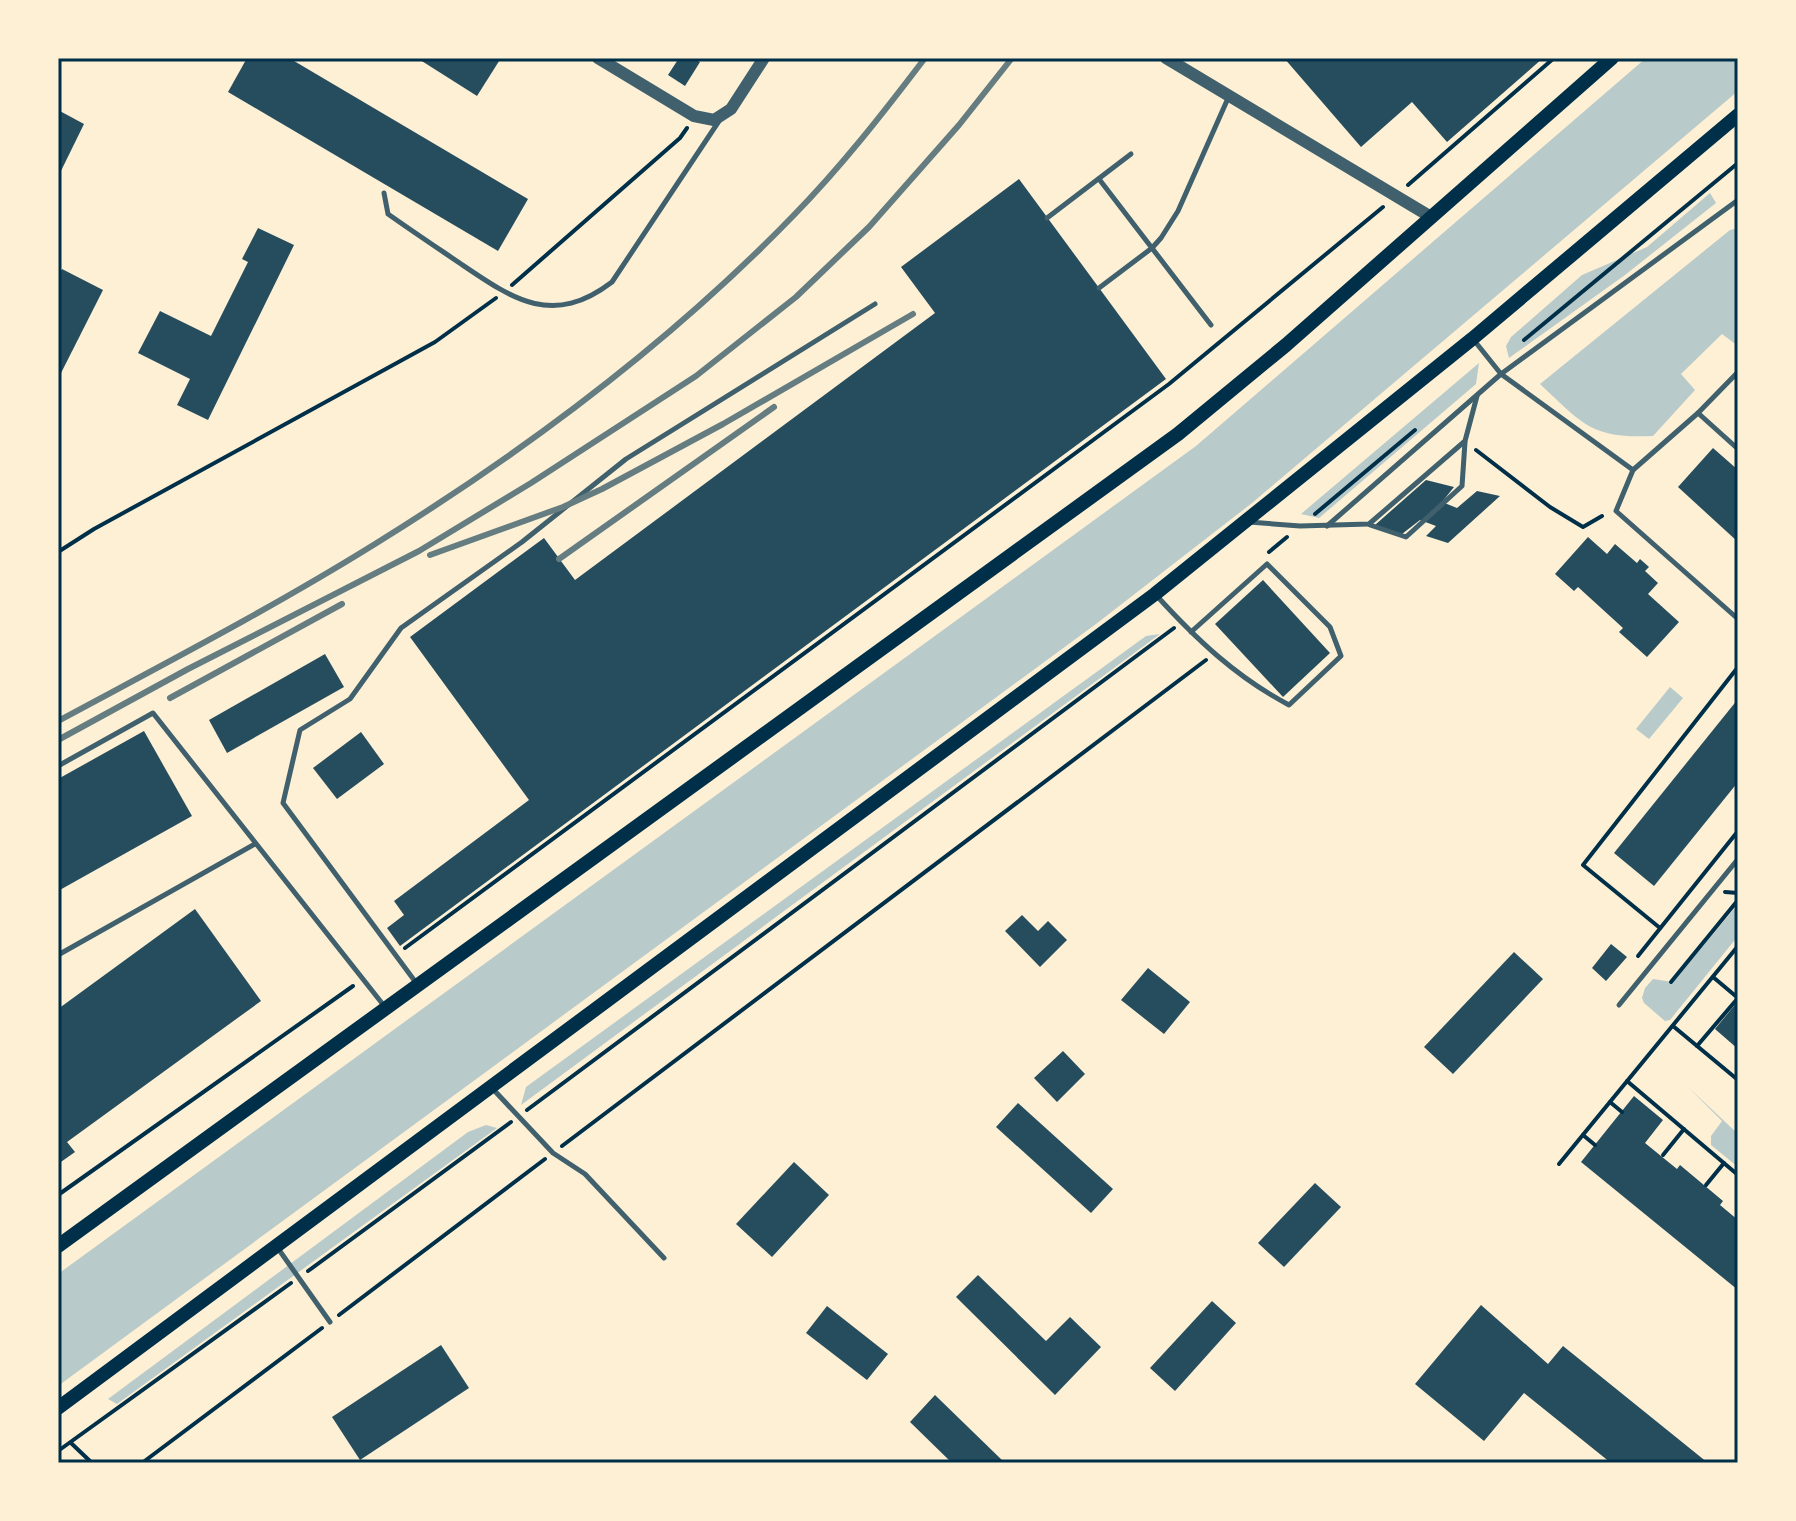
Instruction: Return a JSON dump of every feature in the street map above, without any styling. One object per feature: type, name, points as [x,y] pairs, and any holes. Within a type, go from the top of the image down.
[{"type":"main road","points":[[58,1246],[1178,434],[1286,345],[1612,58]]},
{"type":"main road","points":[[58,1408],[1155,594],[1472,339],[1738,115]]},
{"type":"street","points":[[598,58],[694,116],[718,118],[731,109],[764,58]]},
{"type":"street","points":[[1166,58],[1431,217]]},
{"type":"lane","points":[[1099,288],[1152,248],[1178,211],[1230,95]]},
{"type":"lane","points":[[384,193],[388,214],[503,293],[534,304],[563,305],[591,298],[612,282],[718,118]]},
{"type":"lane","points":[[1047,218],[1131,154]]},
{"type":"lane","points":[[1099,179],[1211,325]]},
{"type":"lane","points":[[1327,526],[1501,374],[1738,200]]},
{"type":"lane","points":[[418,985],[283,803],[300,730],[350,699],[401,628],[522,542],[626,459],[875,304]]},
{"type":"lane","points":[[1472,339],[1501,374],[1633,470]]},
{"type":"lane","points":[[1738,372],[1698,413],[1633,470],[1616,511],[1738,619]]},
{"type":"lane","points":[[1248,521],[1300,526],[1369,524],[1406,537],[1462,486],[1465,441],[1477,395]]},
{"type":"lane","points":[[1698,413],[1738,449]]},
{"type":"lane","points":[[1369,524],[1465,441]]},
{"type":"lane","points":[[1155,594],[1182,622],[1191,632],[1213,655],[1256,688],[1289,705],[1341,656],[1330,627],[1267,564],[1191,632]]},
{"type":"lane","points":[[58,766],[153,713],[386,1008]]},
{"type":"lane","points":[[58,955],[255,844]]},
{"type":"lane","points":[[1619,1005],[1738,859]]},
{"type":"lane","points":[[491,1087],[553,1153],[585,1174],[664,1258]]},
{"type":"lane","points":[[276,1246],[330,1322]]},
{"type":"path","points":[[395,955],[1169,384],[1396,195],[1554,58]]},
{"type":"path","points":[[58,552],[94,529],[435,342],[503,293],[680,138],[694,116]]},
{"type":"path","points":[[1517,345],[1738,163]]},
{"type":"path","points":[[1265,555],[1419,427]]},
{"type":"path","points":[[1465,441],[1550,507],[1583,527],[1602,516]]},
{"type":"path","points":[[58,1451],[519,1117],[1182,622]]},
{"type":"path","points":[[142,1463],[1213,655]]},
{"type":"path","points":[[1660,928],[1583,865],[1738,667]]},
{"type":"path","points":[[1729,679],[1738,677]]},
{"type":"path","points":[[1638,956],[1738,831]]},
{"type":"path","points":[[1725,892],[1738,893]]},
{"type":"path","points":[[1671,982],[1738,900]]},
{"type":"path","points":[[1559,1164],[1738,946]]},
{"type":"path","points":[[1697,1046],[1738,998],[1713,977]]},
{"type":"path","points":[[58,1195],[364,979]]},
{"type":"path","points":[[1673,1026],[1738,1080]]},
{"type":"path","points":[[1627,1081],[1738,1175]]},
{"type":"path","points":[[1610,1102],[1622,1112]]},
{"type":"path","points":[[1663,1155],[1684,1129]]},
{"type":"path","points":[[1583,1135],[1595,1145]]},
{"type":"path","points":[[1706,1185],[1724,1163]]},
{"type":"path","points":[[70,1443],[92,1463]]},
{"type":"shaded area","points":[[1646,58],[1738,58],[1738,91],[1252,503],[1096,624],[58,1386],[58,1274],[1196,446]]},
{"type":"shaded area","points":[[1710,193],[1716,203],[1625,275],[1509,358],[1506,346],[1511,337],[1582,275],[1647,247]]},
{"type":"shaded area","points":[[1738,228],[1738,346],[1722,334],[1681,374],[1695,390],[1653,436],[1615,435],[1589,426],[1540,384],[1730,230]]},
{"type":"shaded area","points":[[1479,363],[1476,384],[1319,518],[1301,514]]},
{"type":"shaded area","points":[[1160,634],[521,1105],[526,1087],[1146,636]]},
{"type":"shaded area","points":[[1670,687],[1683,698],[1649,739],[1636,729]]},
{"type":"shaded area","points":[[1734,909],[1738,912],[1738,936],[1670,1020],[1665,1021],[1644,1003],[1645,988],[1653,979],[1673,982]]},
{"type":"shaded area","points":[[1687,1086],[1738,1134],[1738,1167],[1711,1145],[1711,1136],[1722,1121]]},
{"type":"shaded area","points":[[486,1125],[497,1128],[117,1404],[108,1399],[468,1132]]},
{"type":"building","points":[[247,58],[289,58],[528,199],[498,251],[228,92]]},
{"type":"building","points":[[417,58],[501,58],[477,96]]},
{"type":"building","points":[[679,58],[693,58],[700,62],[685,86],[668,75]]},
{"type":"building","points":[[1284,58],[1543,58],[1447,142],[1412,102],[1361,147]]},
{"type":"building","points":[[58,110],[84,124],[58,177]]},
{"type":"building","points":[[1019,179],[1166,379],[400,946],[387,928],[404,915],[394,901],[529,800],[410,637],[544,538],[575,580],[935,313],[901,267]]},
{"type":"building","points":[[258,228],[294,245],[208,420],[177,405],[190,379],[138,353],[160,311],[211,336],[248,262],[242,259]]},
{"type":"building","points":[[62,269],[103,290],[58,379],[58,276]]},
{"type":"building","points":[[1713,448],[1738,470],[1738,542],[1678,487]]},
{"type":"building","points":[[1426,480],[1454,487],[1442,502],[1457,508],[1477,491],[1500,496],[1448,543],[1426,536],[1436,526],[1420,520],[1402,534],[1375,525]]},
{"type":"building","points":[[1588,537],[1607,554],[1615,544],[1637,563],[1640,559],[1649,567],[1645,571],[1658,583],[1648,594],[1679,622],[1647,657],[1619,632],[1623,628],[1578,587],[1574,591],[1555,574]]},
{"type":"building","points":[[1263,580],[1330,653],[1283,697],[1215,624]]},
{"type":"building","points":[[325,654],[344,687],[227,753],[209,720]]},
{"type":"building","points":[[1738,699],[1738,782],[1654,886],[1614,853]]},
{"type":"building","points":[[144,731],[192,816],[58,891],[58,779]]},
{"type":"building","points":[[361,732],[384,764],[337,799],[313,768]]},
{"type":"building","points":[[195,909],[261,1001],[67,1142],[75,1152],[58,1164],[58,1009]]},
{"type":"building","points":[[1022,915],[1038,931],[1048,921],[1067,940],[1040,967],[1005,931]]},
{"type":"building","points":[[1611,944],[1627,957],[1606,981],[1592,968]]},
{"type":"building","points":[[1514,952],[1543,979],[1453,1074],[1424,1047]]},
{"type":"building","points":[[1148,968],[1190,1002],[1164,1034],[1121,1000]]},
{"type":"building","points":[[1738,1001],[1738,1049],[1715,1029]]},
{"type":"building","points":[[1063,1051],[1085,1074],[1057,1102],[1034,1078]]},
{"type":"building","points":[[1634,1096],[1663,1120],[1645,1143],[1677,1169],[1680,1165],[1723,1201],[1720,1205],[1738,1220],[1738,1290],[1581,1162]]},
{"type":"building","points":[[1018,1103],[1113,1189],[1091,1213],[996,1127]]},
{"type":"building","points":[[794,1162],[829,1195],[772,1257],[736,1224]]},
{"type":"building","points":[[1315,1183],[1341,1207],[1284,1267],[1258,1243]]},
{"type":"building","points":[[978,1275],[1046,1341],[1070,1317],[1101,1347],[1055,1395],[956,1297]]},
{"type":"building","points":[[1212,1301],[1236,1323],[1175,1391],[1150,1368]]},
{"type":"building","points":[[1481,1305],[1548,1364],[1563,1346],[1708,1463],[1611,1463],[1524,1393],[1484,1441],[1415,1384]]},
{"type":"building","points":[[827,1306],[888,1354],[867,1380],[806,1333]]},
{"type":"building","points":[[441,1345],[469,1388],[360,1460],[332,1417]]},
{"type":"building","points":[[935,1395],[1005,1463],[952,1463],[910,1422]]},
{"type":"railway","points":[[58,721],[336,568],[486,471],[594,393],[697,308],[793,216],[862,139],[925,58]]},
{"type":"railway","points":[[58,740],[188,669],[419,551],[696,376],[796,297],[869,227],[959,125],[1012,58]]},
{"type":"railway","points":[[430,555],[563,507],[602,489],[723,424],[913,314]]},
{"type":"railway","points":[[559,559],[774,407]]},
{"type":"railway","points":[[170,698],[342,604]]}]
